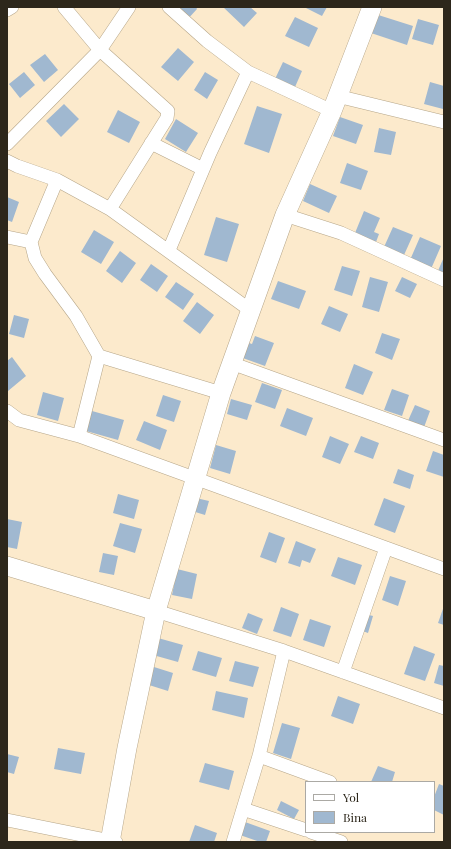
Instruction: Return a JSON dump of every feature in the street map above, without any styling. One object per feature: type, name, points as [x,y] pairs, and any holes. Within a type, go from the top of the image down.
[{"type":"street","points":[[7,10],[12,7]]},
{"type":"street","points":[[64,7],[100,50],[168,111],[167,118],[110,209]]},
{"type":"street","points":[[7,144],[100,50],[129,7]]},
{"type":"street","points":[[169,7],[207,41],[248,72],[334,104],[444,122]]},
{"type":"street","points":[[7,820],[112,841],[127,748],[156,611],[221,393],[285,215],[334,104],[372,7]]},
{"type":"street","points":[[169,250],[203,169],[248,72]]},
{"type":"street","points":[[151,143],[203,169]]},
{"type":"street","points":[[7,160],[57,180],[110,209],[169,250],[250,310]]},
{"type":"street","points":[[57,180],[31,242],[35,258],[76,316],[99,356],[221,393]]},
{"type":"street","points":[[285,215],[341,233],[444,280]]},
{"type":"street","points":[[7,237],[31,242]]},
{"type":"street","points":[[79,436],[99,356]]},
{"type":"street","points":[[231,363],[444,440]]},
{"type":"street","points":[[7,411],[19,420],[79,436],[444,569]]},
{"type":"street","points":[[343,672],[386,548]]},
{"type":"street","points":[[7,566],[284,651],[444,708]]},
{"type":"street","points":[[233,842],[260,756],[284,651]]},
{"type":"street","points":[[260,756],[327,781]]},
{"type":"street","points":[[243,809],[305,830]]},
{"type":"street","points":[[314,833],[341,842]]},
{"type":"building","points":[[171,7],[196,7],[197,9],[186,21]]},
{"type":"building","points":[[223,7],[250,7],[257,13],[244,27]]},
{"type":"building","points":[[304,7],[327,7],[322,16]]},
{"type":"building","points":[[372,13],[413,26],[407,45],[365,31]]},
{"type":"building","points":[[295,17],[318,28],[309,47],[285,36]]},
{"type":"building","points":[[418,19],[439,25],[433,45],[412,39]]},
{"type":"building","points":[[178,48],[194,62],[178,81],[161,67]]},
{"type":"building","points":[[45,54],[58,70],[44,82],[30,65]]},
{"type":"building","points":[[283,62],[302,71],[295,87],[275,79]]},
{"type":"building","points":[[24,72],[35,85],[20,98],[9,84]]},
{"type":"building","points":[[205,72],[218,80],[207,99],[194,90]]},
{"type":"building","points":[[430,82],[444,86],[443,109],[424,104]]},
{"type":"building","points":[[64,104],[79,119],[61,137],[46,121]]},
{"type":"building","points":[[257,106],[282,114],[269,153],[244,144]]},
{"type":"building","points":[[118,110],[140,122],[129,143],[107,132]]},
{"type":"building","points":[[340,117],[363,125],[356,144],[333,136]]},
{"type":"building","points":[[176,119],[198,133],[186,152],[165,139]]},
{"type":"building","points":[[379,128],[396,132],[391,155],[374,152]]},
{"type":"building","points":[[347,163],[368,171],[361,190],[340,183]]},
{"type":"building","points":[[310,184],[337,196],[329,213],[303,201]]},
{"type":"building","points":[[7,197],[19,202],[12,222],[7,220]]},
{"type":"building","points":[[364,211],[380,218],[374,232],[379,234],[376,242],[355,233]]},
{"type":"building","points":[[216,217],[239,224],[227,262],[204,255]]},
{"type":"building","points":[[393,227],[413,235],[404,255],[384,247]]},
{"type":"building","points":[[94,230],[114,242],[101,264],[81,252]]},
{"type":"building","points":[[420,237],[441,246],[431,269],[410,260]]},
{"type":"building","points":[[120,251],[136,263],[122,283],[106,271]]},
{"type":"building","points":[[444,257],[444,276],[437,273]]},
{"type":"building","points":[[151,264],[168,276],[157,292],[140,280]]},
{"type":"building","points":[[342,266],[360,271],[352,296],[334,290]]},
{"type":"building","points":[[370,277],[388,282],[379,312],[362,307]]},
{"type":"building","points":[[402,277],[417,284],[410,298],[395,291]]},
{"type":"building","points":[[278,281],[306,291],[299,309],[271,299]]},
{"type":"building","points":[[176,282],[194,294],[183,310],[165,297]]},
{"type":"building","points":[[197,302],[214,315],[200,334],[183,321]]},
{"type":"building","points":[[329,306],[348,314],[340,332],[321,324]]},
{"type":"building","points":[[14,315],[29,319],[24,338],[9,334]]},
{"type":"building","points":[[382,333],[400,339],[392,360],[375,353]]},
{"type":"building","points":[[255,336],[274,343],[265,366],[240,357],[246,342],[252,344]]},
{"type":"building","points":[[12,357],[26,376],[8,391],[7,361]]},
{"type":"building","points":[[354,364],[373,372],[363,395],[345,388]]},
{"type":"building","points":[[262,383],[282,390],[275,409],[255,402]]},
{"type":"building","points":[[392,389],[409,395],[402,416],[384,410]]},
{"type":"building","points":[[43,392],[64,398],[58,421],[37,415]]},
{"type":"building","points":[[163,395],[181,401],[174,422],[156,416]]},
{"type":"building","points":[[231,399],[252,405],[247,420],[227,414]]},
{"type":"building","points":[[415,405],[430,411],[423,430],[407,423]]},
{"type":"building","points":[[287,408],[313,418],[306,436],[280,426]]},
{"type":"building","points":[[92,411],[124,420],[118,440],[86,431]]},
{"type":"building","points":[[144,421],[167,430],[160,450],[136,440]]},
{"type":"building","points":[[330,436],[349,444],[340,464],[322,457]]},
{"type":"building","points":[[361,436],[379,443],[373,459],[354,452]]},
{"type":"building","points":[[216,445],[236,451],[230,474],[210,468]]},
{"type":"building","points":[[433,451],[444,455],[444,477],[426,471]]},
{"type":"building","points":[[398,469],[414,475],[410,489],[393,483]]},
{"type":"building","points":[[118,494],[139,500],[134,519],[113,513]]},
{"type":"building","points":[[196,498],[209,501],[205,515],[192,511]]},
{"type":"building","points":[[384,498],[405,506],[395,533],[374,525]]},
{"type":"building","points":[[7,519],[22,522],[17,549],[7,547]]},
{"type":"building","points":[[120,523],[142,529],[135,553],[113,546]]},
{"type":"building","points":[[269,532],[285,538],[276,563],[260,557]]},
{"type":"building","points":[[296,541],[316,549],[310,563],[302,560],[300,567],[288,563]]},
{"type":"building","points":[[103,553],[118,556],[114,575],[99,572]]},
{"type":"building","points":[[338,557],[362,565],[355,585],[331,576]]},
{"type":"building","points":[[177,569],[197,574],[192,599],[172,595]]},
{"type":"building","points":[[390,576],[406,581],[398,606],[382,600]]},
{"type":"building","points":[[444,606],[444,625],[438,623]]},
{"type":"building","points":[[281,607],[299,614],[291,637],[273,631]]},
{"type":"building","points":[[248,613],[263,619],[257,634],[242,628]]},
{"type":"building","points":[[365,614],[373,616],[368,633],[360,630]]},
{"type":"building","points":[[310,619],[331,626],[324,647],[303,640]]},
{"type":"building","points":[[158,638],[183,645],[178,662],[153,655]]},
{"type":"building","points":[[414,646],[435,654],[425,681],[404,674]]},
{"type":"building","points":[[198,651],[222,658],[216,677],[192,670]]},
{"type":"building","points":[[235,661],[259,667],[253,687],[229,681]]},
{"type":"building","points":[[439,665],[444,666],[444,686],[434,683]]},
{"type":"building","points":[[154,667],[173,673],[168,691],[149,685]]},
{"type":"building","points":[[216,691],[248,698],[244,718],[212,710]]},
{"type":"building","points":[[338,696],[360,704],[353,724],[331,716]]},
{"type":"building","points":[[282,723],[300,728],[291,759],[273,753]]},
{"type":"building","points":[[58,748],[85,753],[81,774],[54,769]]},
{"type":"building","points":[[7,754],[19,757],[14,774],[7,772]]},
{"type":"building","points":[[205,763],[234,771],[229,790],[199,782]]},
{"type":"building","points":[[378,766],[395,772],[392,781],[371,781]]},
{"type":"building","points":[[439,784],[444,786],[444,815],[435,810],[435,794]]},
{"type":"building","points":[[281,801],[299,810],[294,819],[277,810]]},
{"type":"building","points":[[245,822],[270,831],[266,842],[260,842],[240,835]]},
{"type":"building","points":[[195,825],[217,833],[214,842],[189,842]]}]
